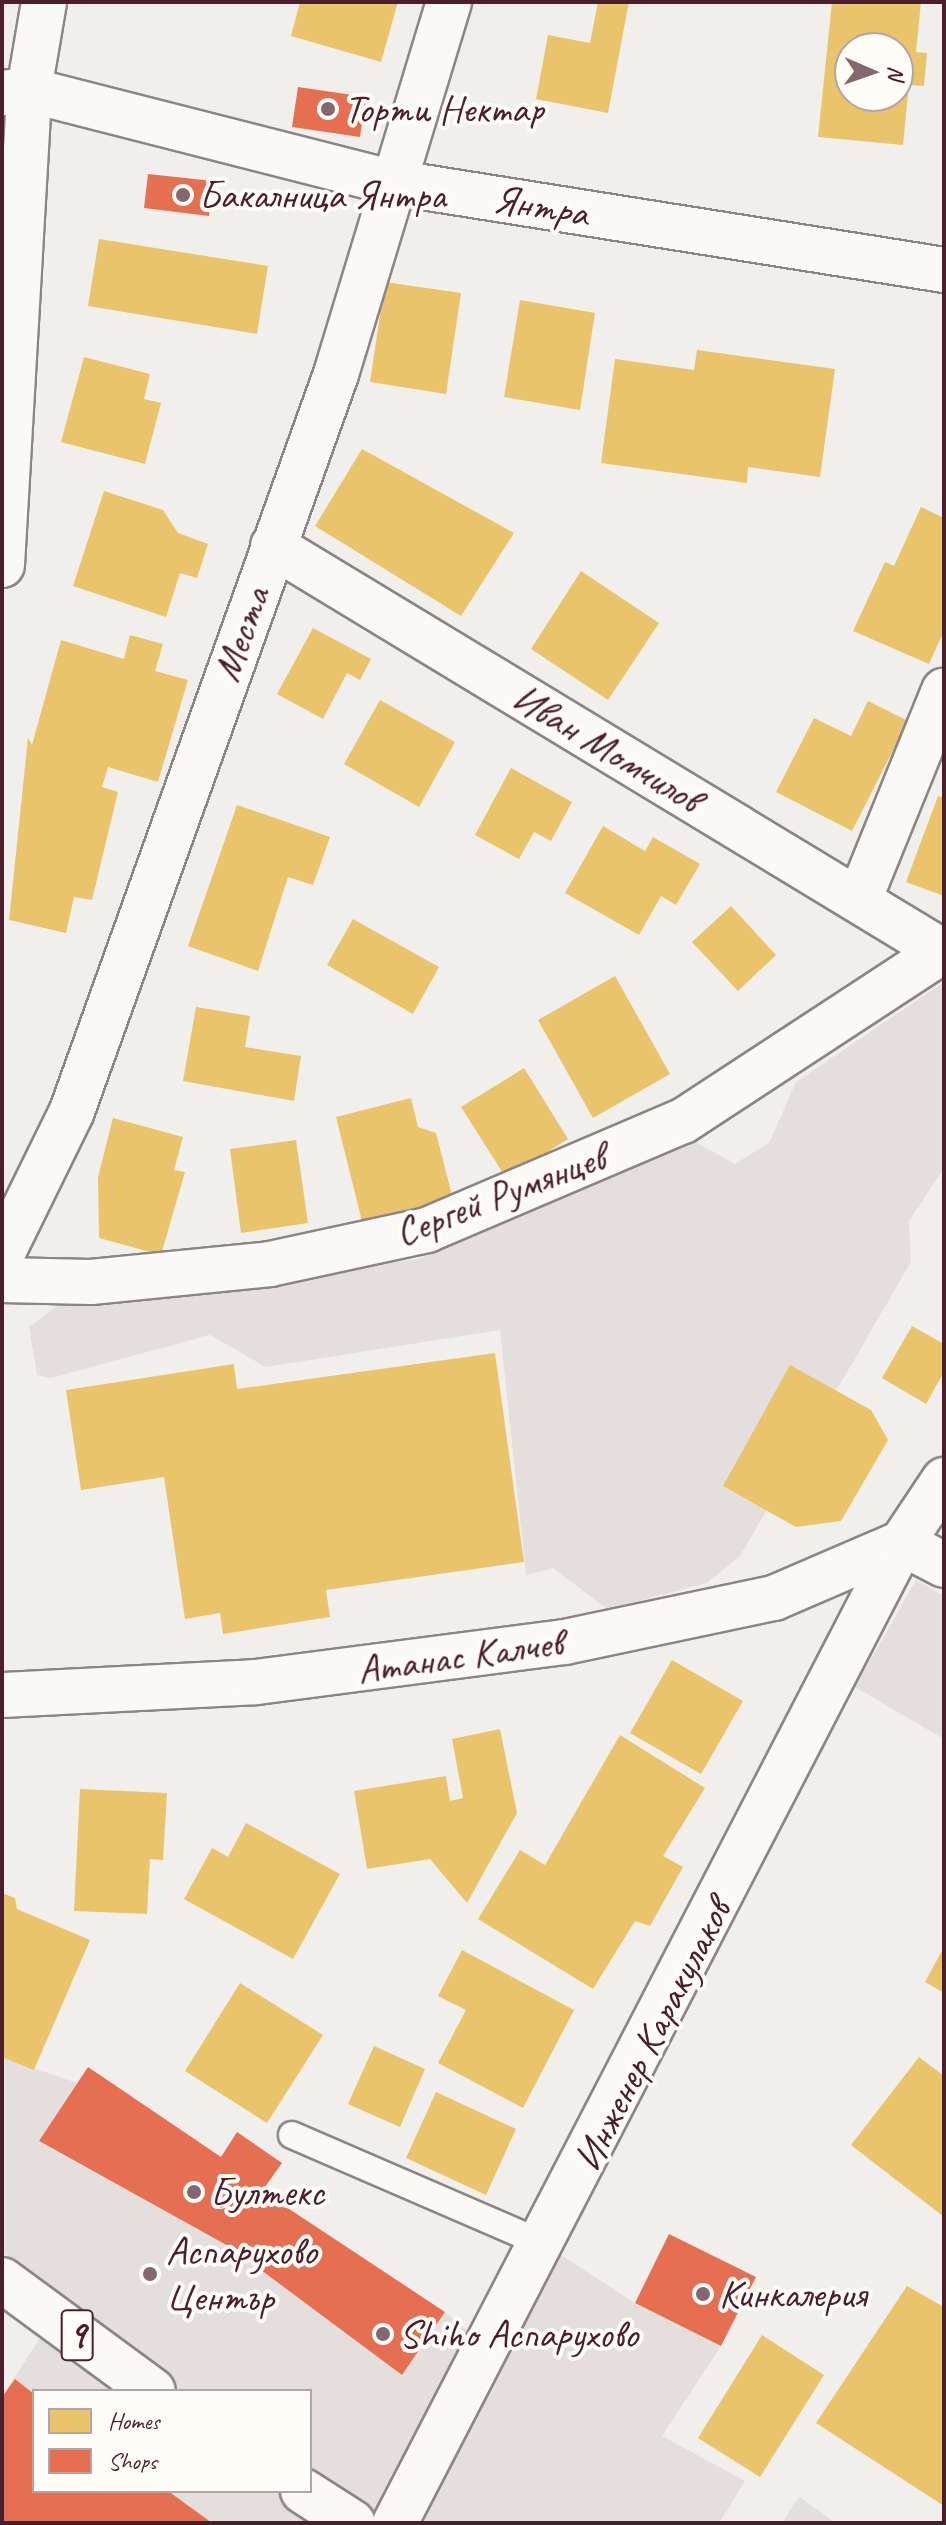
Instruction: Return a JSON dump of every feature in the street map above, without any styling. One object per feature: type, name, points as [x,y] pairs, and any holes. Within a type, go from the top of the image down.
[{"type":"street","points":[[2,565],[16,92],[44,2]]},
{"type":"street","name":"Места","points":[[2,1254],[72,1111],[336,374],[391,182],[449,2]]},
{"type":"street","name":"Янтра","points":[[16,92],[391,182],[944,270]]},
{"type":"street","name":"Иван Момчилов","points":[[273,546],[942,950]]},
{"type":"street","points":[[859,900],[944,691]]},
{"type":"street","name":"Сергей Румянцев","points":[[2,1280],[91,1282],[270,1264],[427,1230],[683,1121],[942,950]]},
{"type":"street","name":"Инженер Каракулаков","points":[[395,2523],[544,2244],[902,1543],[944,1480]]},
{"type":"street","points":[[902,1543],[944,1565]]},
{"type":"street","name":"Атанас Калчев","points":[[2,1695],[428,1664],[774,1598],[902,1543]]},
{"type":"street","name":"9","points":[[2,2280],[150,2389]]},
{"type":"street","points":[[306,2493],[344,2521]]},
{"type":"lane","points":[[292,2135],[544,2244]]},
{"type":"shaded area","points":[[944,982],[944,1168],[909,1221],[911,1262],[740,1556],[707,1583],[607,1609],[553,1568],[526,1575],[500,1330],[266,1367],[210,1335],[51,1378],[37,1375],[29,1327],[57,1306],[419,1259],[692,1140],[735,1164],[769,1143],[796,1082]]},
{"type":"shaded area","points":[[916,1580],[944,1596],[944,1739],[855,1687]]},
{"type":"shaded area","name":"Аспарухово Център","points":[[2,2057],[77,2083],[39,2142],[230,2247],[402,2375],[445,2312],[489,2348],[544,2244],[635,2303],[721,2346],[662,2436],[745,2481],[719,2523],[2,2523],[2,2397],[66,2297],[2,2251]]},
{"type":"shaded area","points":[[799,2497],[836,2523],[782,2523]]},
{"type":"building: Homes","points":[[300,2],[398,2],[381,62],[291,36]]},
{"type":"building: Homes","points":[[598,2],[629,2],[608,113],[536,99],[548,35],[590,43]]},
{"type":"building: Homes","points":[[832,2],[921,2],[916,52],[927,53],[924,86],[914,85],[914,32],[834,32],[834,112],[906,112],[903,145],[818,137]]},
{"type":"building: Homes","points":[[99,239],[268,266],[257,334],[88,306]]},
{"type":"building: Homes","points":[[385,282],[461,293],[446,394],[370,382]]},
{"type":"building: Homes","points":[[520,300],[595,313],[580,410],[504,397]]},
{"type":"building: Homes","points":[[697,350],[835,369],[820,477],[748,467],[747,483],[601,463],[615,359],[694,370]]},
{"type":"building: Homes","points":[[84,357],[150,374],[144,399],[161,403],[145,464],[61,442]]},
{"type":"building: Homes","points":[[362,449],[514,533],[461,616],[315,526]]},
{"type":"building: Homes","points":[[104,491],[163,510],[178,533],[208,544],[197,578],[180,573],[166,617],[73,586]]},
{"type":"building: Homes","points":[[921,507],[944,518],[944,631],[929,664],[853,631],[885,562],[894,566]]},
{"type":"building: Homes","points":[[581,571],[659,623],[608,700],[531,649]]},
{"type":"building: Homes","points":[[313,628],[371,659],[360,680],[347,673],[323,719],[277,694]]},
{"type":"building: Homes","points":[[130,635],[163,644],[155,671],[188,680],[158,782],[108,767],[102,787],[118,792],[92,900],[74,897],[66,933],[9,920],[28,738],[32,745],[61,640],[124,659]]},
{"type":"building: Homes","points":[[380,700],[455,742],[419,807],[344,764]]},
{"type":"building: Homes","points":[[868,701],[908,721],[852,831],[776,792],[814,718],[851,736]]},
{"type":"building: Homes","points":[[511,768],[572,802],[551,841],[534,832],[519,859],[475,835]]},
{"type":"building: Homes","points":[[938,796],[944,798],[944,896],[906,882]]},
{"type":"building: Homes","points":[[237,805],[330,837],[313,885],[288,877],[258,971],[188,946]]},
{"type":"building: Homes","points":[[603,826],[645,851],[653,837],[700,864],[676,905],[661,896],[639,935],[565,893]]},
{"type":"building: Homes","points":[[731,906],[776,955],[738,991],[692,942]]},
{"type":"building: Homes","points":[[353,919],[439,967],[413,1014],[327,965]]},
{"type":"building: Homes","points":[[615,976],[670,1074],[593,1118],[538,1020]]},
{"type":"building: Homes","points":[[196,1007],[250,1016],[245,1047],[301,1056],[294,1101],[183,1081]]},
{"type":"building: Homes","points":[[524,1068],[568,1139],[506,1178],[461,1107]]},
{"type":"building: Homes","points":[[411,1098],[418,1127],[436,1133],[453,1199],[362,1221],[336,1117]]},
{"type":"building: Homes","points":[[113,1118],[183,1137],[174,1170],[185,1172],[161,1255],[99,1238],[98,1177]]},
{"type":"building: Homes","points":[[296,1140],[308,1223],[241,1233],[230,1149]]},
{"type":"building: Homes","points":[[912,1326],[944,1344],[944,1372],[926,1404],[882,1378]]},
{"type":"building: Homes","points":[[495,1353],[524,1562],[326,1590],[330,1617],[223,1634],[220,1613],[185,1619],[164,1477],[81,1490],[66,1390],[234,1364],[237,1389]]},
{"type":"building: Homes","points":[[790,1365],[871,1410],[888,1440],[841,1521],[796,1527],[723,1486]]},
{"type":"building: Homes","points":[[672,1660],[743,1701],[701,1774],[630,1733]]},
{"type":"building: Homes","points":[[500,1729],[517,1813],[467,1903],[430,1859],[367,1869],[354,1791],[446,1776],[450,1801],[463,1798],[452,1739]]},
{"type":"building: Homes","points":[[620,1735],[705,1788],[663,1856],[683,1867],[650,1926],[635,1921],[593,1989],[478,1919],[520,1850],[545,1865]]},
{"type":"building: Homes","points":[[80,1789],[167,1793],[163,1860],[150,1859],[147,1914],[74,1911]]},
{"type":"building: Homes","points":[[246,1823],[340,1874],[293,1959],[184,1899],[212,1848],[228,1857]]},
{"type":"building: Homes","points":[[2,1893],[15,1898],[17,1909],[90,1940],[34,2070],[2,2057]]},
{"type":"building: Homes","points":[[944,1947],[944,1993],[925,1982]]},
{"type":"building: Homes","points":[[462,1950],[574,2010],[523,2108],[438,2063],[466,2010],[438,1996]]},
{"type":"building: Homes","points":[[240,1983],[323,2035],[267,2123],[185,2071]]},
{"type":"building: Homes","points":[[374,2046],[425,2069],[400,2127],[348,2104]]},
{"type":"building: Homes","points":[[919,2057],[944,2076],[944,2217],[851,2145]]},
{"type":"building: Homes","points":[[436,2092],[516,2129],[486,2195],[406,2158]]},
{"type":"building: Homes","points":[[907,2286],[944,2307],[944,2506],[816,2423]]},
{"type":"building: Homes","points":[[762,2335],[824,2375],[760,2477],[698,2438]]},
{"type":"building: Shops","points":[[298,87],[366,97],[360,137],[292,127]]},
{"type":"building: Shops","points":[[148,174],[213,181],[209,216],[144,208]]},
{"type":"building: Shops","points":[[88,2067],[221,2157],[237,2132],[282,2163],[262,2191],[445,2312],[402,2375],[230,2247],[39,2141]]},
{"type":"building: Shops","points":[[669,2234],[756,2277],[721,2346],[635,2303]]},
{"type":"building: Shops","points":[[15,2379],[32,2392],[32,2493],[171,2493],[212,2523],[2,2523],[2,2397]]},
{"type":"place","name":"Торти Нектар","points":[[328,109]]},
{"type":"place","name":"Бакалница Янтра","points":[[183,195]]},
{"type":"place","name":"Бултекс","points":[[194,2192]]},
{"type":"place","name":"Аспарухово Център","points":[[150,2274]]},
{"type":"place","name":"Кинкалерия","points":[[703,2294]]},
{"type":"place","name":"Shiho Аспарухово","points":[[383,2334]]}]
